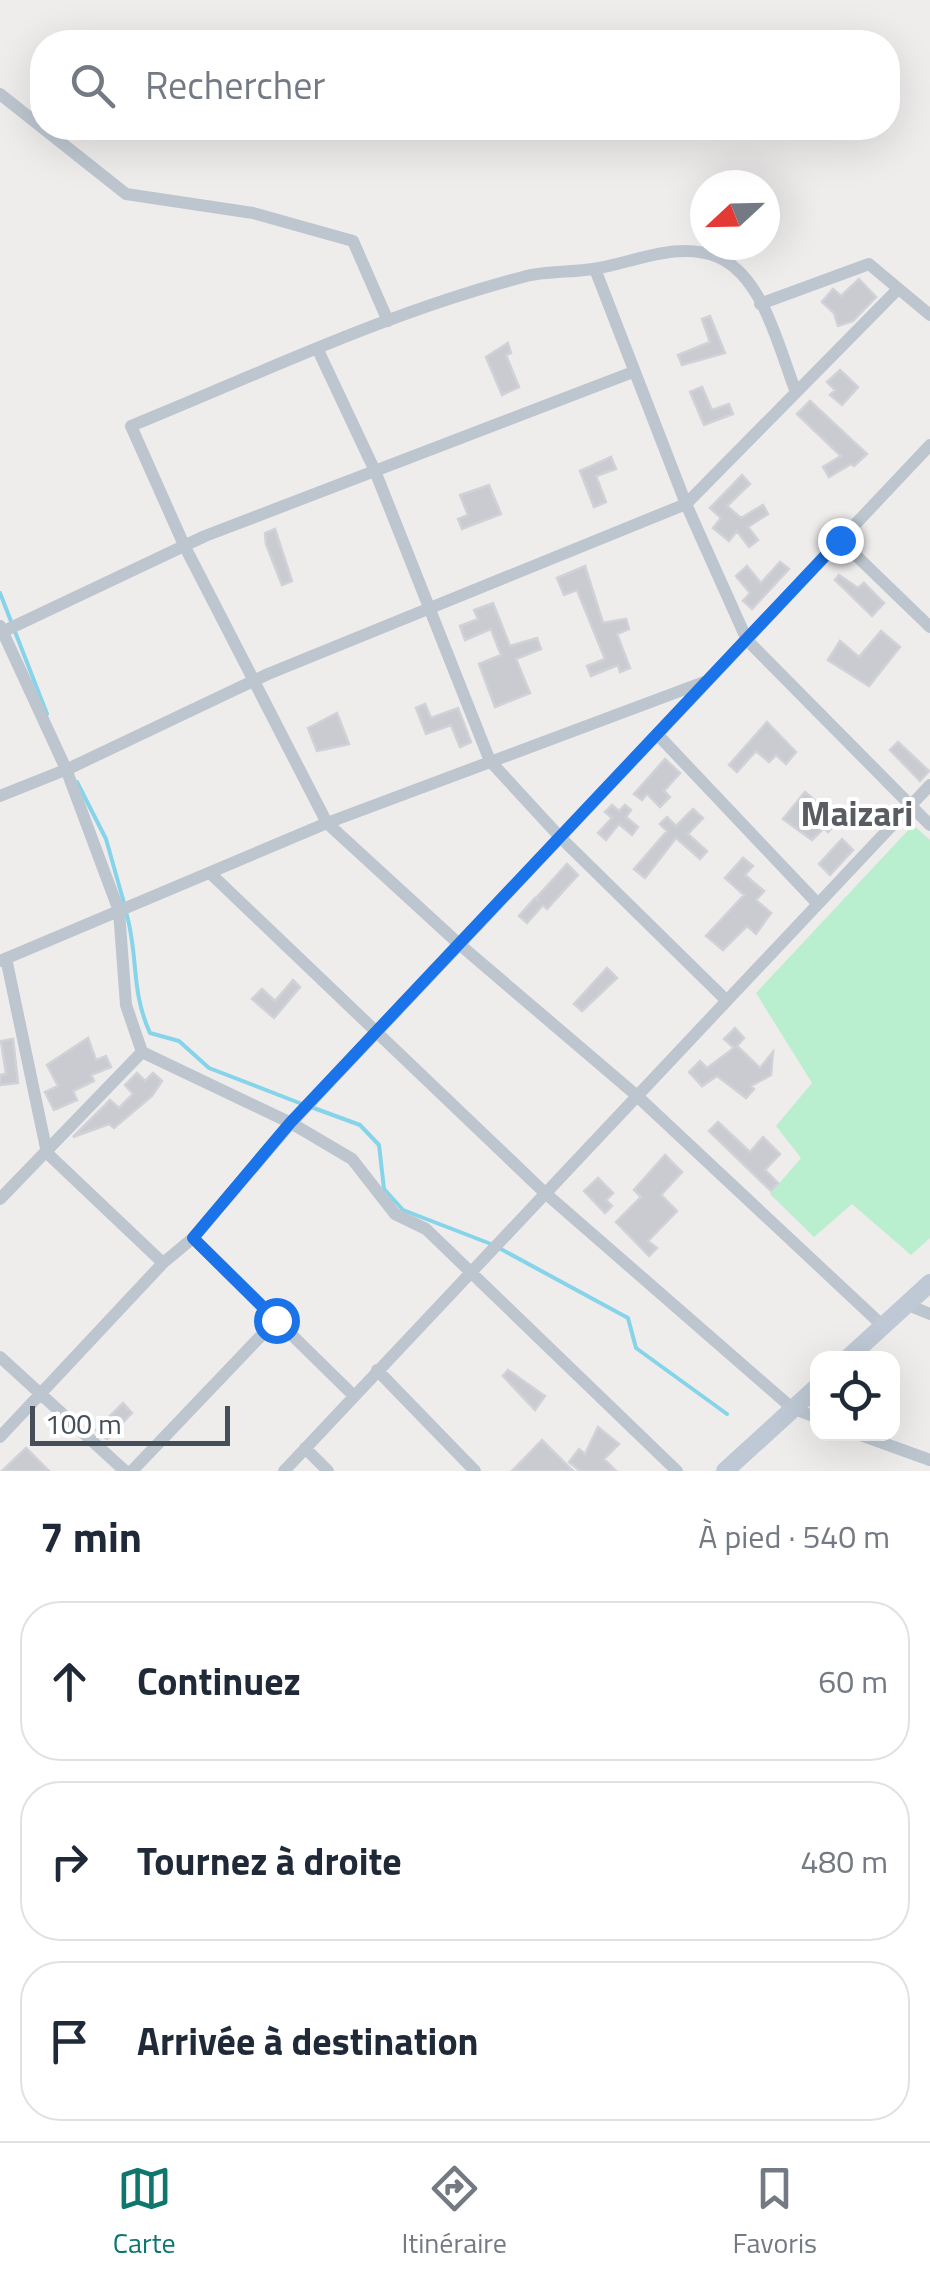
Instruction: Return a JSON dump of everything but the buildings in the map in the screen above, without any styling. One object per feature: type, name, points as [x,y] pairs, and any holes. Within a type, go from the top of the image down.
[{"type":"main road","points":[[856,1351],[930,1283]]},
{"type":"main road","points":[[725,1471],[810,1393]]},
{"type":"street","points":[[0,94],[30,118]]},
{"type":"street","points":[[58,140],[126,194],[253,213],[353,241],[388,322]]},
{"type":"street","points":[[796,392],[760,304],[740,270],[717,256],[682,250],[595,269],[526,276],[388,322],[131,426],[184,546],[327,823],[459,944],[636,1095],[884,1327]]},
{"type":"street","points":[[760,304],[869,264],[930,315]]},
{"type":"street","points":[[595,269],[686,504],[746,640],[930,825]]},
{"type":"street","points":[[0,796],[256,679],[686,504],[898,289]]},
{"type":"street","points":[[318,350],[376,471],[490,760],[560,837],[726,1000]]},
{"type":"street","points":[[633,372],[184,546],[2,630],[66,769],[119,911],[126,1005],[142,1052],[290,1123],[352,1159],[394,1214],[426,1229],[676,1471]]},
{"type":"street","points":[[0,1437],[44,1395],[164,1263],[193,1238],[290,1123],[929,447]]},
{"type":"street","points":[[840,540],[930,627]]},
{"type":"street","points":[[164,1263],[47,1153],[3,959],[327,823],[708,680]]},
{"type":"street","points":[[657,734],[818,904]]},
{"type":"street","points":[[284,1471],[352,1394],[930,785]]},
{"type":"street","points":[[210,873],[544,1192],[792,1408],[810,1415]]},
{"type":"street","points":[[0,1200],[142,1052]]},
{"type":"street","points":[[193,1238],[352,1394]]},
{"type":"street","points":[[908,1305],[930,1314]]},
{"type":"street","points":[[0,1357],[128,1471],[276,1320]]},
{"type":"street","points":[[376,1370],[476,1471]]},
{"type":"street","points":[[877,1441],[930,1460]]},
{"type":"street","points":[[305,1448],[328,1471]]},
{"type":"green space","points":[[913,825],[930,840],[930,1238],[911,1255],[852,1204],[814,1237],[770,1194],[801,1158],[776,1126],[812,1083],[756,993]]},
{"type":"waterway","points":[[0,593],[47,714]]},
{"type":"waterway","points":[[77,782],[106,839],[124,903]]},
{"type":"waterway","points":[[126,912],[137,987],[150,1033],[179,1041],[209,1068],[302,1104]]},
{"type":"waterway","points":[[311,1107],[360,1125],[379,1145],[384,1189],[403,1210],[491,1244]]},
{"type":"waterway","points":[[499,1248],[628,1318],[636,1348],[727,1414]]},
{"type":"district","name":"Maizari","points":[[857,813]]},
{"type":"route","points":[[276,1320],[193,1238],[290,1123],[840,540]]}]
